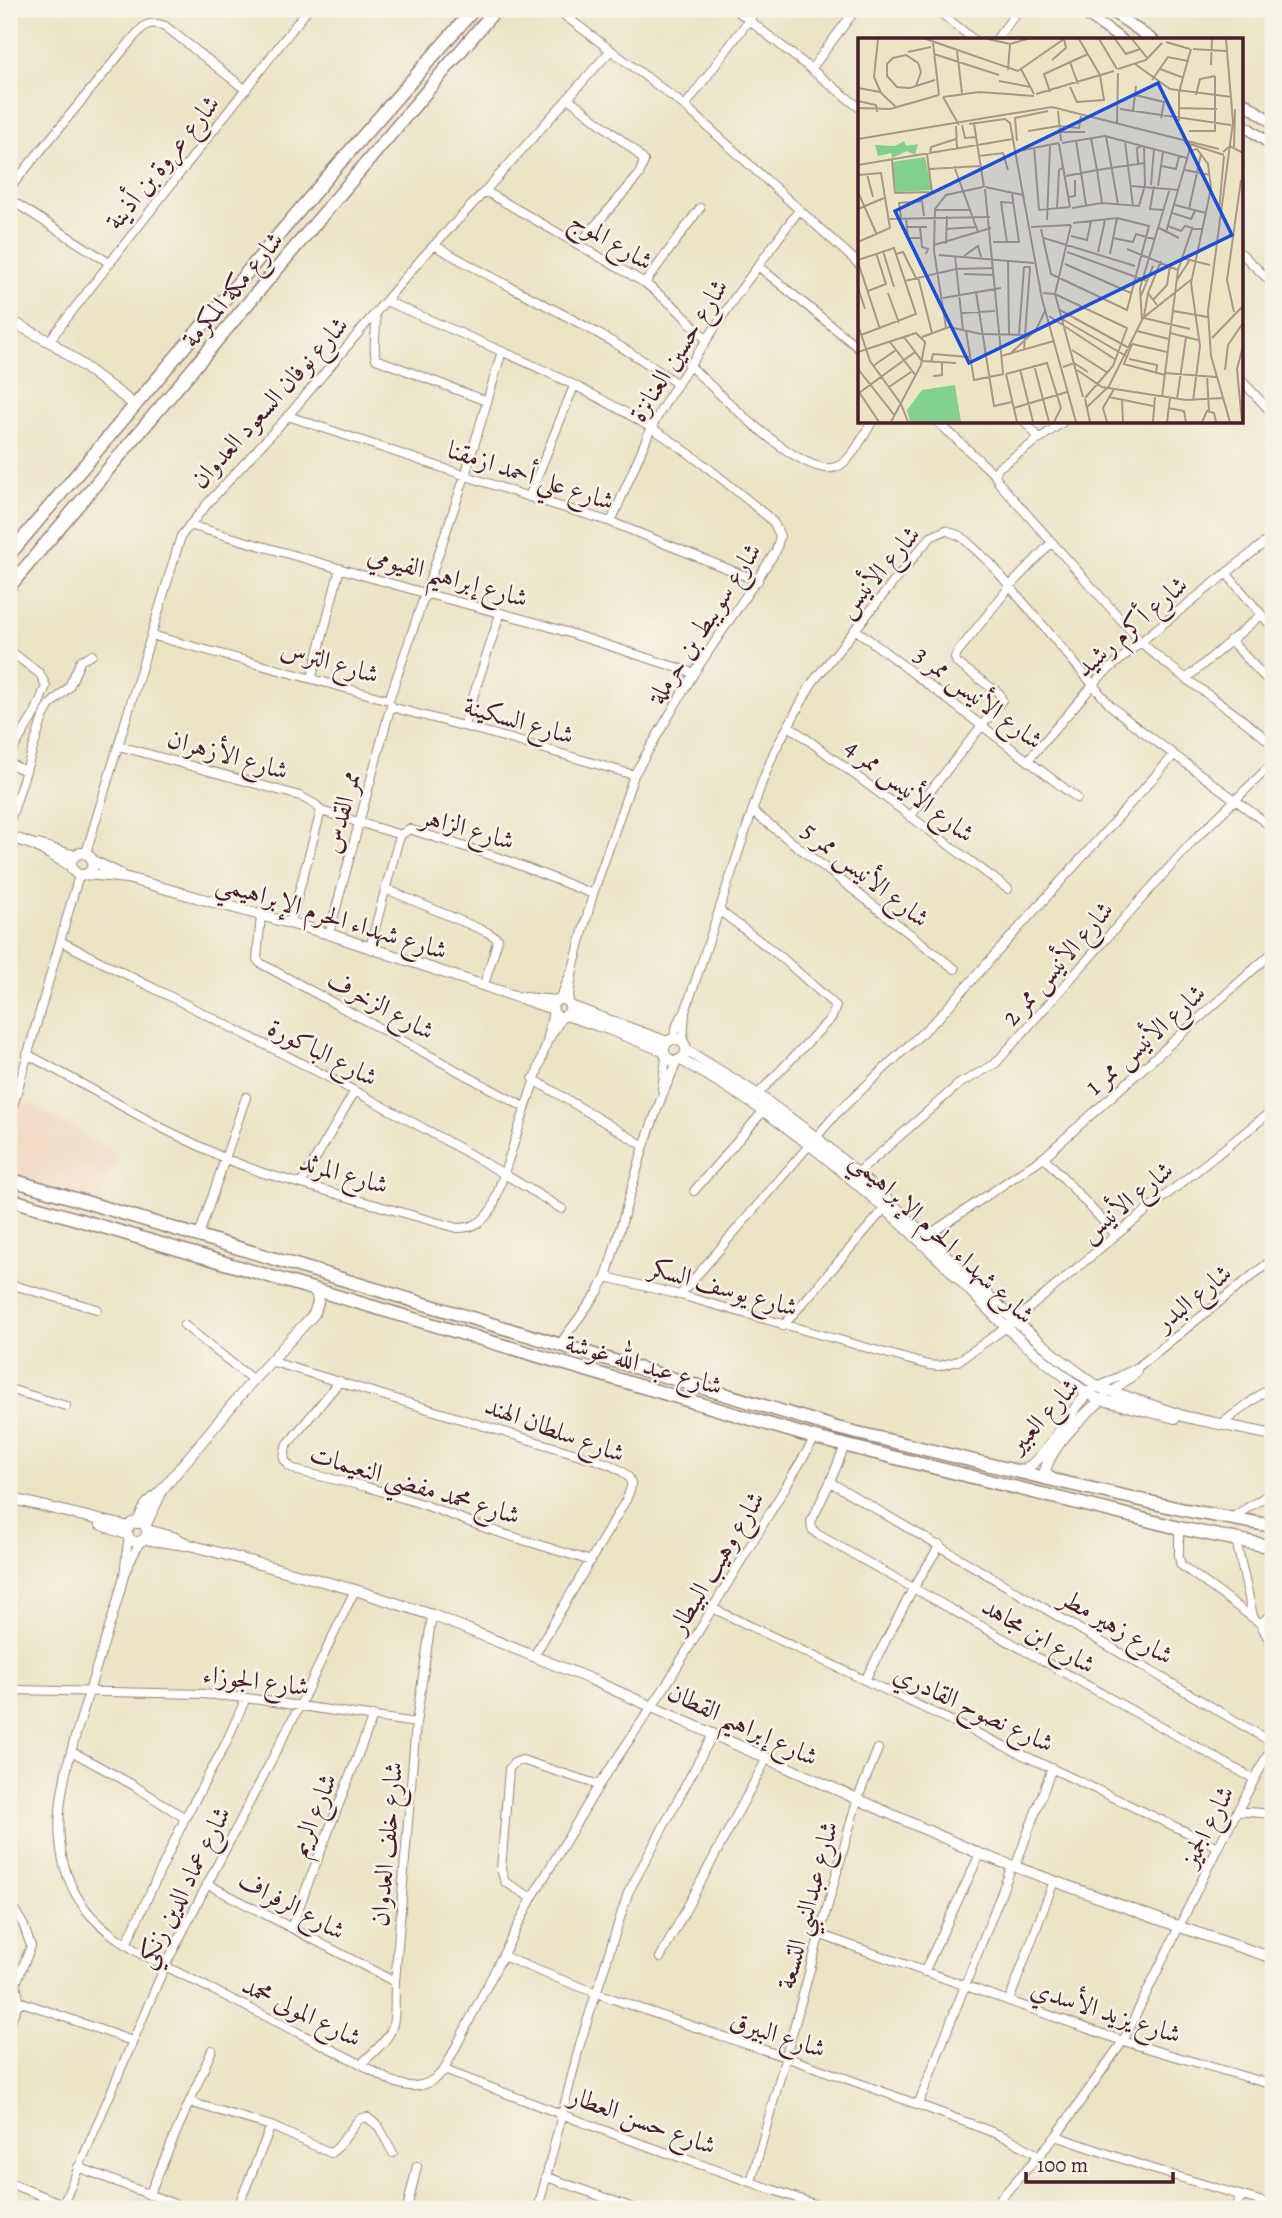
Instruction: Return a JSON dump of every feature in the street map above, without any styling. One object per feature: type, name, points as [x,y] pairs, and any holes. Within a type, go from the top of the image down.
[{"type":"main road","name":"شارع مكة المكرمة","points":[[9,555],[321,184],[474,9]]},
{"type":"main road","points":[[1079,9],[1119,38]]},
{"type":"main road","points":[[1108,9],[1150,38]]},
{"type":"main road","name":"شارع مكة المكرمة","points":[[9,587],[492,14]]},
{"type":"main road","points":[[1244,103],[1273,123]]},
{"type":"main road","points":[[1244,125],[1273,146]]},
{"type":"main road","name":"شارع عبد الله غوشة","points":[[9,1179],[837,1427],[1053,1480],[1273,1526]]},
{"type":"main road","name":"شارع عبد الله غوشة","points":[[13,1199],[815,1438],[1179,1528],[1273,1547]]},
{"type":"street","name":"شارع عروة بن أذينة","points":[[49,341],[308,9]]},
{"type":"street","name":"شارع مكة المكرمة","points":[[492,14],[504,9]]},
{"type":"street","points":[[556,9],[565,12],[685,106],[858,263]]},
{"type":"street","points":[[735,9],[858,106]]},
{"type":"street","points":[[685,106],[757,9]]},
{"type":"street","points":[[812,68],[856,9]]},
{"type":"street","points":[[936,9],[972,38]]},
{"type":"street","points":[[997,38],[1019,9]]},
{"type":"street","points":[[9,189],[143,26],[150,22],[164,26],[246,90]]},
{"type":"street","name":"شارع نوفان السعود العدوان","points":[[81,859],[119,746],[177,548],[189,525],[288,416],[433,245],[611,50]]},
{"type":"street","points":[[568,98],[634,149],[644,161],[639,175],[579,244]]},
{"type":"street","name":"شارع الموج","points":[[485,191],[645,283],[677,309],[706,339]]},
{"type":"street","points":[[9,199],[108,262]]},
{"type":"street","points":[[645,283],[700,208]]},
{"type":"street","name":"شارع حسين العنانزة","points":[[611,523],[651,428],[677,384],[799,210]]},
{"type":"street","points":[[433,245],[502,284],[588,327],[677,384]]},
{"type":"street","points":[[1244,256],[1273,284]]},
{"type":"street","points":[[758,266],[858,347]]},
{"type":"street","name":"شارع سويبط بن حرملة","points":[[386,301],[502,351],[651,428],[774,523],[780,537],[758,581],[694,673],[634,775],[593,894],[561,1008]]},
{"type":"street","points":[[375,315],[376,359],[486,401]]},
{"type":"street","points":[[9,320],[49,341],[136,406]]},
{"type":"street","name":"شارع الترس","points":[[152,635],[312,677],[390,703],[424,593],[465,476],[502,351]]},
{"type":"street","points":[[689,365],[782,447],[818,468],[831,469],[844,462],[871,424]]},
{"type":"street","points":[[1244,383],[1273,414]]},
{"type":"street","points":[[529,497],[574,386]]},
{"type":"street","name":"شارع علي أحمد ازمقنا","points":[[288,416],[611,523],[758,581]]},
{"type":"street","points":[[940,424],[995,475],[999,483],[1141,642],[1165,663],[1235,712],[1273,745]]},
{"type":"street","points":[[1027,424],[1040,439]]},
{"type":"street","points":[[995,475],[998,468],[1060,424]]},
{"type":"street","name":"شارع إبراهيم الفيومي","points":[[189,525],[538,623],[694,673]]},
{"type":"street","name":"شارع الأنيس","points":[[673,1047],[775,750],[812,682],[912,558],[938,533],[953,532],[962,537],[1011,586],[1111,705],[1130,722],[1273,828]]},
{"type":"street","name":"شارع أكرم رشيد","points":[[1028,760],[1093,684],[1273,536]]},
{"type":"street","points":[[910,817],[983,727],[1002,696],[961,666],[956,658],[961,647],[1011,586],[1052,542]]},
{"type":"street","points":[[312,677],[340,568]]},
{"type":"street","points":[[1226,573],[1273,628]]},
{"type":"street","points":[[464,726],[500,614]]},
{"type":"street","points":[[1187,678],[1261,615]]},
{"type":"street","name":"شارع الأنيس ممر 3","points":[[855,629],[1077,798]]},
{"type":"street","points":[[1230,640],[1273,687]]},
{"type":"street","points":[[9,650],[40,674],[46,686],[35,713],[9,756]]},
{"type":"street","points":[[9,824],[46,711],[69,687],[81,660],[92,655]]},
{"type":"street","name":"شارع السكينة","points":[[390,703],[634,775]]},
{"type":"street","name":"ممر القدس","points":[[329,934],[390,703]]},
{"type":"street","name":"شارع الأنيس ممر 4","points":[[788,725],[1007,889]]},
{"type":"street","name":"شارع الأزهران","points":[[119,746],[300,796],[321,811],[401,835]]},
{"type":"street","points":[[680,1295],[837,1113],[947,1008],[1174,755]]},
{"type":"street","points":[[9,763],[25,771]]},
{"type":"street","name":"شارع الأنيس ممر 2","points":[[855,1175],[950,1091],[995,1064],[1192,842],[1273,763]]},
{"type":"street","points":[[290,924],[321,811]]},
{"type":"street","name":"شارع الأنيس ممر 5","points":[[752,811],[956,969]]},
{"type":"street","name":"شارع الزاهر","points":[[370,947],[401,835],[409,829],[506,860],[593,894]]},
{"type":"street","name":"شارع شهداء الحرم الإبراهيمي","points":[[9,836],[81,859],[127,878],[329,934],[525,998],[536,1005],[561,1008],[608,1029],[673,1047],[754,1097],[815,1141],[927,1236],[1011,1324],[1098,1387],[1186,1417],[1273,1435]]},
{"type":"street","points":[[9,1120],[60,941],[83,875],[81,859]]},
{"type":"street","points":[[81,859],[93,869],[83,875]]},
{"type":"street","name":"شارع شهداء الحرم الإبراهيمي","points":[[83,875],[127,878]]},
{"type":"street","points":[[386,889],[498,939],[484,985]]},
{"type":"street","points":[[720,911],[781,957],[836,1006],[832,1017],[754,1097]]},
{"type":"street","name":"شارع الزخرف","points":[[261,915],[257,959],[260,963],[524,1107]]},
{"type":"street","name":"شارع الباكورة","points":[[60,941],[355,1091],[505,1173],[562,1209]]},
{"type":"street","name":"شارع الأنيس ممر 1","points":[[927,1236],[1044,1157],[1273,952]]},
{"type":"street","name":"شارع المرثد","points":[[27,1054],[162,1128],[226,1159],[457,1228],[471,1228],[485,1218],[493,1207],[533,1079],[561,1008]]},
{"type":"street","name":"شارع شهداء الحرم الإبراهيمي","points":[[673,1047],[679,1061],[754,1097]]},
{"type":"street","name":"شارع يوسف السكر","points":[[662,1096],[673,1047]]},
{"type":"street","name":"شارع يوسف السكر","points":[[679,1061],[662,1096],[644,1146],[606,1277],[939,1366],[958,1362],[1011,1324]]},
{"type":"street","points":[[533,1079],[644,1146]]},
{"type":"street","points":[[302,1182],[355,1091]]},
{"type":"street","points":[[199,1235],[246,1097]]},
{"type":"street","points":[[694,1191],[768,1107]]},
{"type":"street","name":"شارع الأنيس","points":[[1011,1324],[1116,1235],[1273,1110]]},
{"type":"street","points":[[1044,1157],[1116,1235]]},
{"type":"street","name":"شارع شهداء الحرم الإبراهيمي","points":[[855,1175],[885,1208],[939,1259],[1088,1394],[1175,1418],[1186,1417]]},
{"type":"street","points":[[783,1326],[885,1208]]},
{"type":"street","name":"شارع البدر","points":[[1098,1387],[1138,1367],[1273,1259]]},
{"type":"street","points":[[559,1345],[606,1277]]},
{"type":"street","points":[[9,1284],[97,1309]]},
{"type":"street","points":[[138,1532],[161,1491],[253,1380],[314,1314],[318,1303],[316,1291]]},
{"type":"street","points":[[184,1325],[253,1380]]},
{"type":"street","name":"شارع سلطان الهند","points":[[270,1361],[570,1452],[618,1468],[625,1473],[631,1480],[631,1489],[534,1656]]},
{"type":"street","name":"شارع البدر","points":[[1111,1392],[1136,1374],[1138,1367]]},
{"type":"street","name":"شارع محمد مفضي النعيمات","points":[[340,1381],[286,1446],[284,1459],[289,1466],[298,1471],[367,1487],[425,1505],[488,1529],[591,1561]]},
{"type":"street","points":[[1220,1425],[1273,1385]]},
{"type":"street","name":"شارع العبير","points":[[1019,1472],[1029,1468],[1038,1459],[1088,1394],[1098,1387]]},
{"type":"street","points":[[9,1389],[66,1406]]},
{"type":"street","name":"شارع العبير","points":[[1053,1480],[1045,1471],[1051,1458],[1080,1420],[1111,1392]]},
{"type":"street","name":"شارع وهيب البيطار","points":[[652,1706],[815,1438]]},
{"type":"street","points":[[830,1482],[845,1446]]},
{"type":"street","name":"شارع ابن مجاهد","points":[[830,1482],[811,1522],[812,1529],[817,1534],[1254,1779]]},
{"type":"street","name":"شارع زهير مطر","points":[[830,1482],[1273,1744]]},
{"type":"street","points":[[1231,1518],[1273,1492]]},
{"type":"street","name":"شارع إبراهيم القطان","points":[[9,1498],[138,1532],[170,1544],[190,1545],[355,1590],[432,1615],[652,1706],[980,1854],[1273,1958]]},
{"type":"street","points":[[1179,1528],[1181,1565],[1253,1616],[1273,1647]]},
{"type":"street","name":"شارع المولى محمد","points":[[138,1532],[71,1751],[59,1820],[61,1847],[68,1872],[87,1910],[116,1938],[165,1966],[398,2083],[411,2086],[430,2084],[444,2070]]},
{"type":"street","points":[[1236,1540],[1253,1616]]},
{"type":"street","points":[[865,1681],[914,1587],[940,1545]]},
{"type":"street","name":"شارع عماد الدين زنكي","points":[[62,2206],[165,1966],[300,1705],[355,1590]]},
{"type":"street","name":"شارع نصوح القادري","points":[[712,1608],[1218,1847]]},
{"type":"street","points":[[1260,1623],[1273,1614]]},
{"type":"street","name":"شارع خلف العدوان","points":[[361,2064],[388,2040],[393,2031],[416,1723],[432,1615]]},
{"type":"street","name":"شارع الجوزاء","points":[[9,1692],[170,1692],[247,1698],[416,1723]]},
{"type":"street","points":[[126,1944],[185,1818],[247,1698]]},
{"type":"street","points":[[444,2070],[533,1898],[599,1784],[652,1706]]},
{"type":"street","name":"شارع الريم","points":[[292,1928],[373,1716]]},
{"type":"street","points":[[538,2209],[595,1993],[628,1892],[713,1734]]},
{"type":"street","name":"شارع الجميز","points":[[991,2209],[1056,2136],[1123,2041],[1218,1847],[1273,1744]]},
{"type":"street","name":"شارع عبدالنبي التسعة","points":[[751,2182],[788,2058],[857,1800],[878,1749]]},
{"type":"street","points":[[71,1751],[133,1785],[185,1818]]},
{"type":"street","points":[[660,1958],[767,1758]]},
{"type":"street","points":[[533,1898],[505,1882],[501,1870],[509,1769],[522,1760],[599,1784]]},
{"type":"street","points":[[918,2105],[1052,1768]]},
{"type":"street","points":[[1237,1811],[1273,1814]]},
{"type":"street","points":[[924,1972],[980,1854]]},
{"type":"street","name":"شارع يزيد الأسدي","points":[[1054,1881],[1009,2001],[1123,2041],[1273,2085]]},
{"type":"street","name":"شارع الرفراف","points":[[207,1884],[396,1982]]},
{"type":"street","points":[[9,1900],[23,1924],[31,1946],[16,1983],[19,2001],[9,2025]]},
{"type":"street","points":[[821,1935],[1009,2001]]},
{"type":"street","name":"شارع البيرق","points":[[503,1956],[595,1993],[788,2058],[1010,2139],[1038,2155]]},
{"type":"street","points":[[19,2001],[132,2041]]},
{"type":"street","points":[[149,2195],[212,2050]]},
{"type":"street","name":"شارع حسن العطار","points":[[444,2070],[828,2209]]},
{"type":"street","points":[[189,2102],[271,2126],[331,2153],[359,2119],[367,2117],[379,2127],[393,2153]]},
{"type":"street","points":[[237,2209],[271,2126]]},
{"type":"street","points":[[1056,2136],[1273,2205]]},
{"type":"street","points":[[407,2209],[417,2166]]},
{"type":"street","points":[[78,2168],[187,2209]]},
{"type":"street","points":[[547,2177],[636,2209]]},
{"type":"street","points":[[9,2183],[62,2206]]},
{"type":"street","points":[[1234,2209],[1241,2196]]},
{"type":"shaded area","points":[[20,1098],[118,1154],[100,1204],[9,1175],[9,1144]]}]
